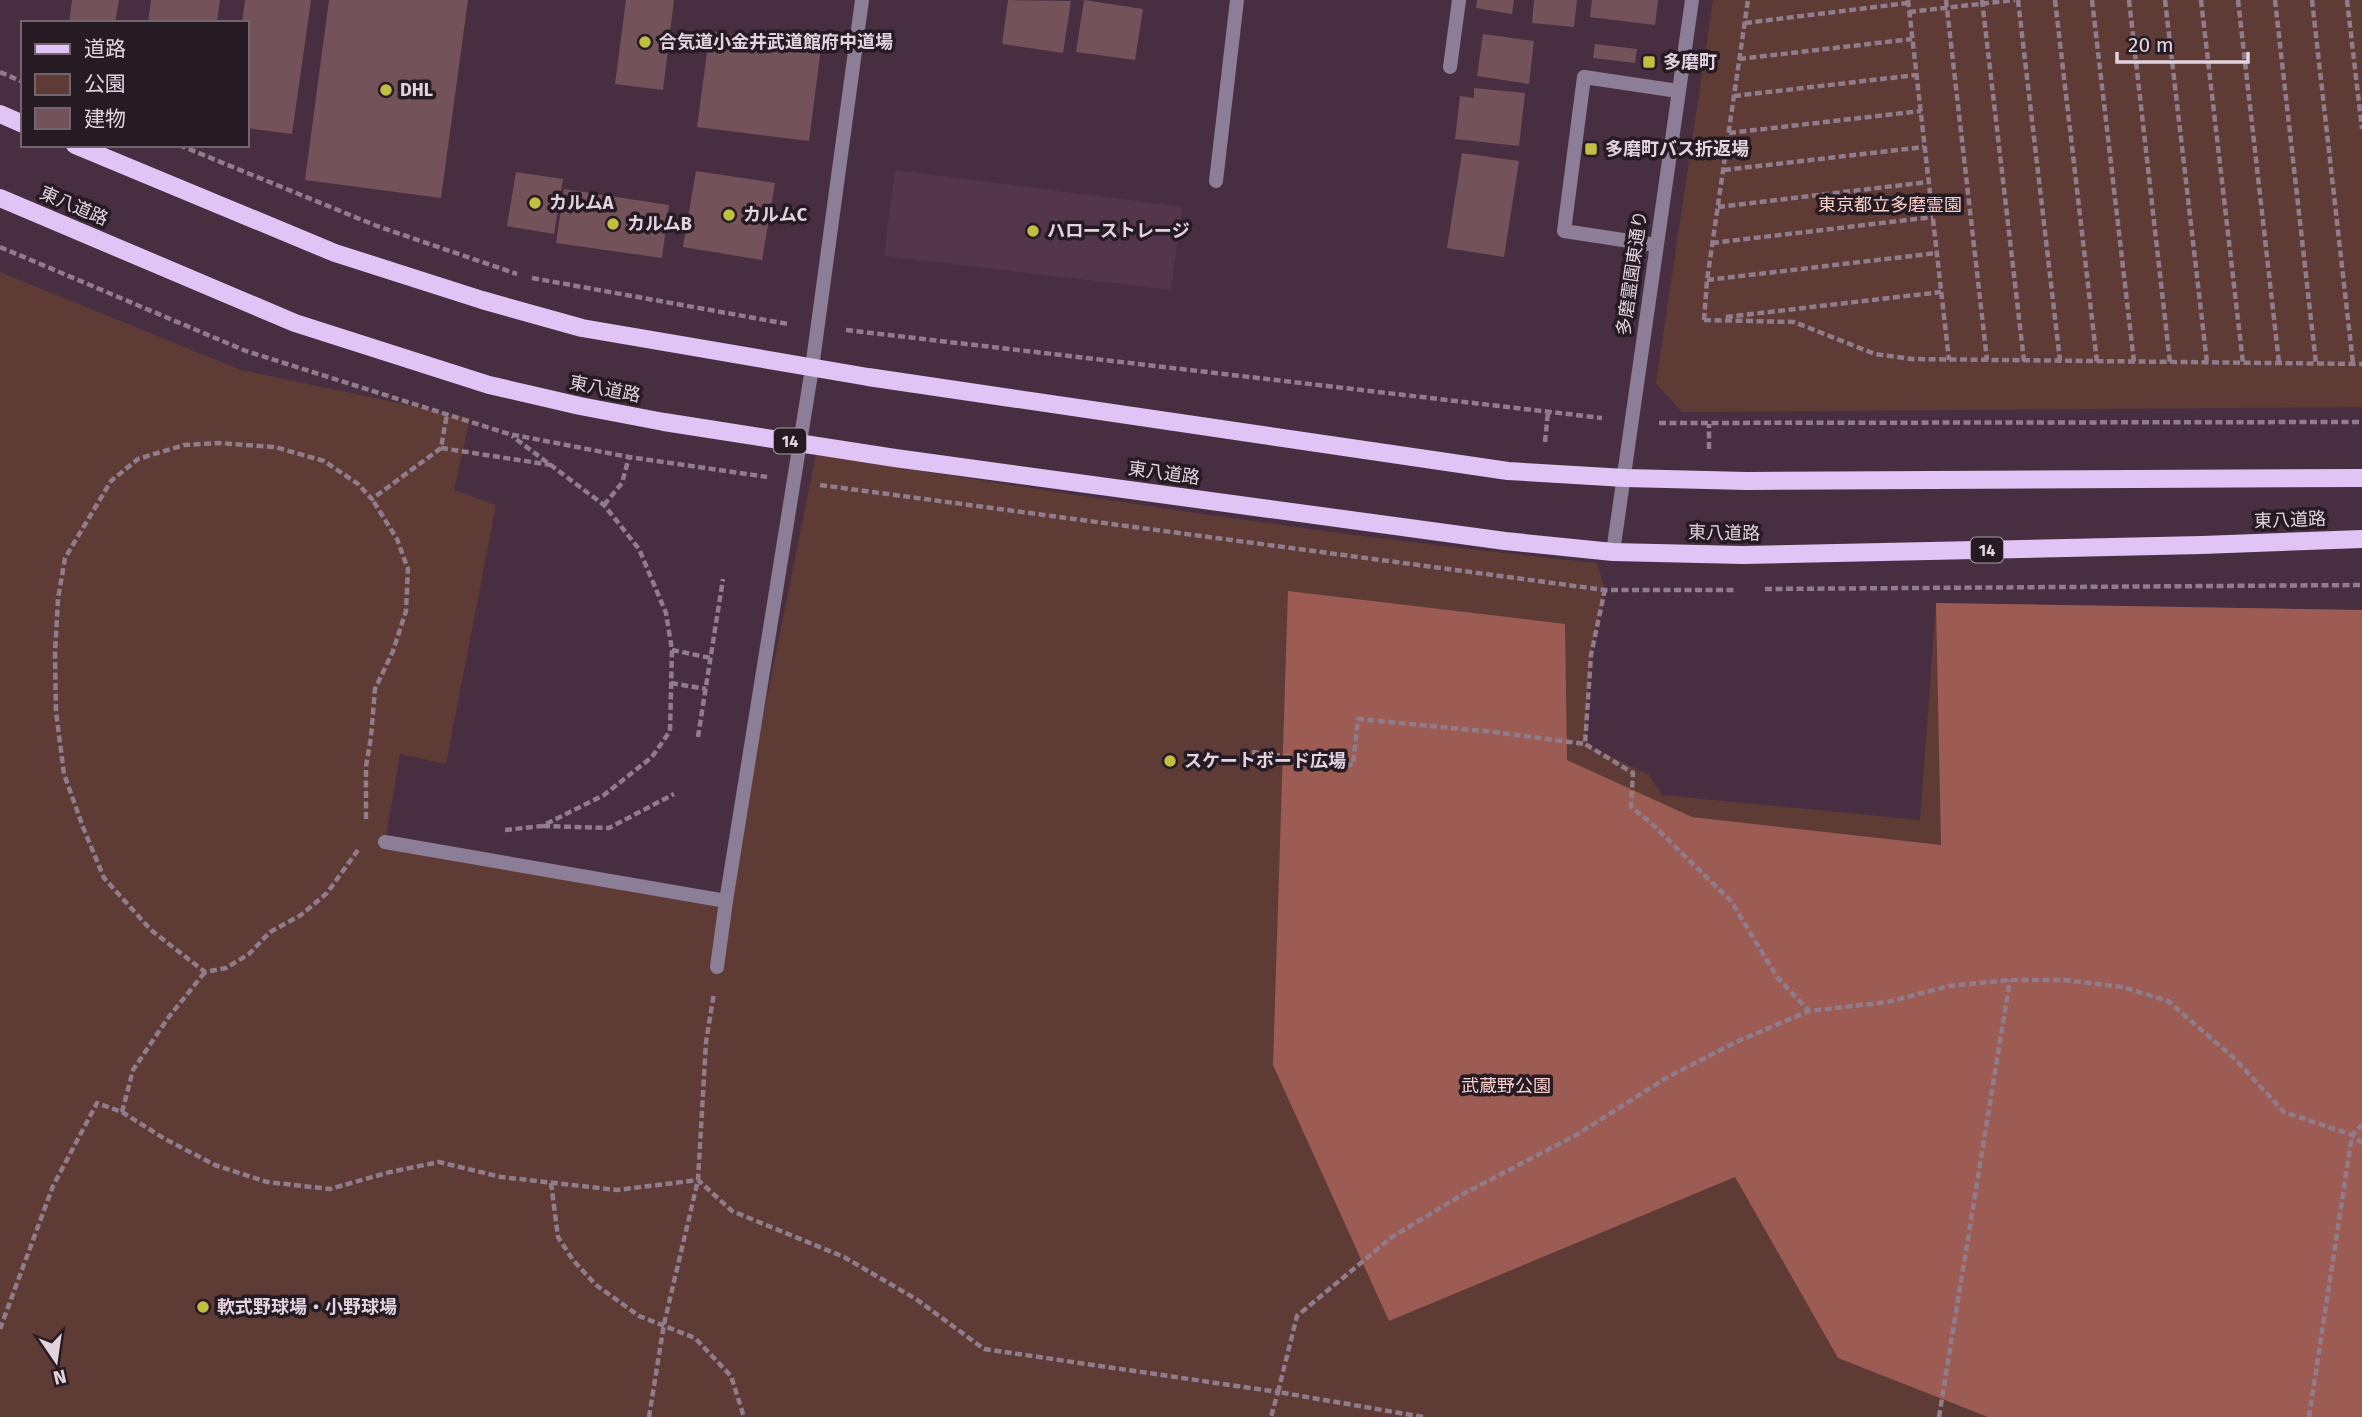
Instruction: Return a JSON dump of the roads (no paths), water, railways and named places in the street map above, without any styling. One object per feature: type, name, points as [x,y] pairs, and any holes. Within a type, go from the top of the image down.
[{"type":"main road","points":[[0,114],[21,123]]},
{"type":"main road","points":[[80,147],[335,253],[482,300],[582,328],[813,368],[1508,471],[1625,478],[1775,481],[2362,478]]},
{"type":"main road","name":"東八道路","points":[[0,198],[295,323],[489,385],[628,415],[799,442],[1505,541],[1613,552],[1742,555],[2362,539]]},
{"type":"street","points":[[717,967],[799,442],[813,368],[862,0]]},
{"type":"street","points":[[1216,181],[1237,0]]},
{"type":"street","points":[[1450,67],[1459,0]]},
{"type":"street","name":"多磨霊園東通り","points":[[1613,552],[1692,0]]},
{"type":"street","points":[[1656,245],[1564,231],[1584,77],[1678,92]]},
{"type":"street","points":[[385,842],[726,901]]},
{"type":"place","name":"合気道小金井武道館府中道場","points":[[645,42]]},
{"type":"place","name":"多磨町","points":[[1649,62]]},
{"type":"place","name":"DHL","points":[[386,90]]},
{"type":"place","name":"多磨町バス折返場","points":[[1591,149]]},
{"type":"place","name":"カルムA","points":[[535,203]]},
{"type":"place","name":"カルムC","points":[[729,215]]},
{"type":"place","name":"カルムB","points":[[613,224]]},
{"type":"place","name":"ハローストレージ","points":[[1033,231]]},
{"type":"place","name":"スケートボード広場","points":[[1170,761]]},
{"type":"place","name":"軟式野球場・小野球場","points":[[203,1307]]},
{"type":"park label","name":"東京都立多磨霊園","points":[[1890,205]]},
{"type":"park label","name":"武蔵野公園","points":[[1506,1086]]}]
